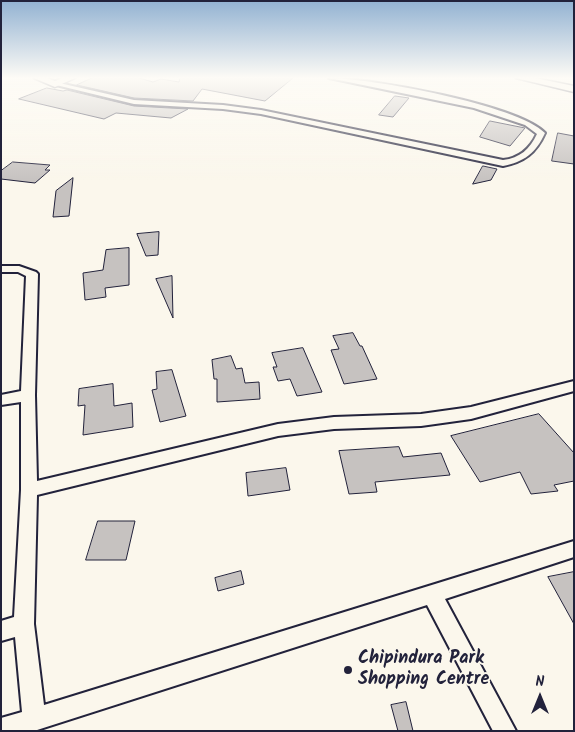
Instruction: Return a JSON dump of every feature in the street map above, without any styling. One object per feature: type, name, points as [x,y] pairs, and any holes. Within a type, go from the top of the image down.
[{"type":"street","points":[[262,112],[503,163],[514,162],[524,158],[541,133],[531,124],[493,112]]},
{"type":"street","points":[[1,269],[19,269],[32,274],[28,395],[29,490],[24,624],[34,720]]},
{"type":"street","points":[[29,490],[278,430],[334,423],[421,420],[462,414],[574,386]]},
{"type":"street","points":[[1,400],[28,395]]},
{"type":"street","points":[[1,730],[574,549]]},
{"type":"street","points":[[432,594],[505,731]]},
{"type":"street","points":[[1,631],[24,624]]},
{"type":"building","points":[[75,112],[182,112],[171,118],[116,113],[104,119]]},
{"type":"building","points":[[381,112],[397,112],[393,117],[379,115]]},
{"type":"building","points":[[490,121],[525,128],[510,146],[480,137]]},
{"type":"building","points":[[558,133],[574,136],[574,164],[552,161]]},
{"type":"building","points":[[13,162],[50,165],[45,170],[50,170],[35,183],[1,179],[1,171]]},
{"type":"building","points":[[483,166],[497,169],[491,180],[473,184]]},
{"type":"building","points":[[73,178],[69,216],[53,217],[56,191]]},
{"type":"building","points":[[159,232],[158,255],[146,256],[137,234]]},
{"type":"building","points":[[129,248],[129,285],[105,288],[106,297],[85,300],[83,273],[103,270],[106,250]]},
{"type":"building","points":[[172,276],[173,318],[156,279]]},
{"type":"building","points":[[353,333],[360,346],[362,346],[377,379],[344,384],[331,350],[339,349],[333,336]]},
{"type":"building","points":[[303,348],[322,392],[297,396],[290,379],[278,381],[273,367],[277,367],[272,353]]},
{"type":"building","points":[[231,356],[236,369],[242,368],[245,383],[259,382],[260,399],[217,402],[217,379],[214,379],[212,360]]},
{"type":"building","points":[[172,370],[186,416],[160,422],[152,390],[157,389],[156,372]]},
{"type":"building","points":[[113,384],[114,406],[132,403],[133,427],[83,435],[85,405],[78,406],[79,389]]},
{"type":"building","points":[[539,414],[574,453],[574,481],[554,485],[558,491],[531,494],[520,472],[480,482],[451,436]]},
{"type":"building","points":[[399,447],[403,457],[441,453],[450,475],[375,482],[377,492],[349,494],[339,451]]},
{"type":"building","points":[[286,468],[290,490],[248,496],[246,473]]},
{"type":"building","points":[[98,521],[135,521],[126,560],[86,560]]},
{"type":"building","points":[[241,571],[244,584],[218,591],[215,578]]},
{"type":"building","points":[[574,572],[574,624],[548,577]]},
{"type":"building","points":[[406,702],[413,731],[398,731],[391,705]]},
{"type":"place","name":"Chipindura Park Shopping Centre","points":[[348,670]]}]
